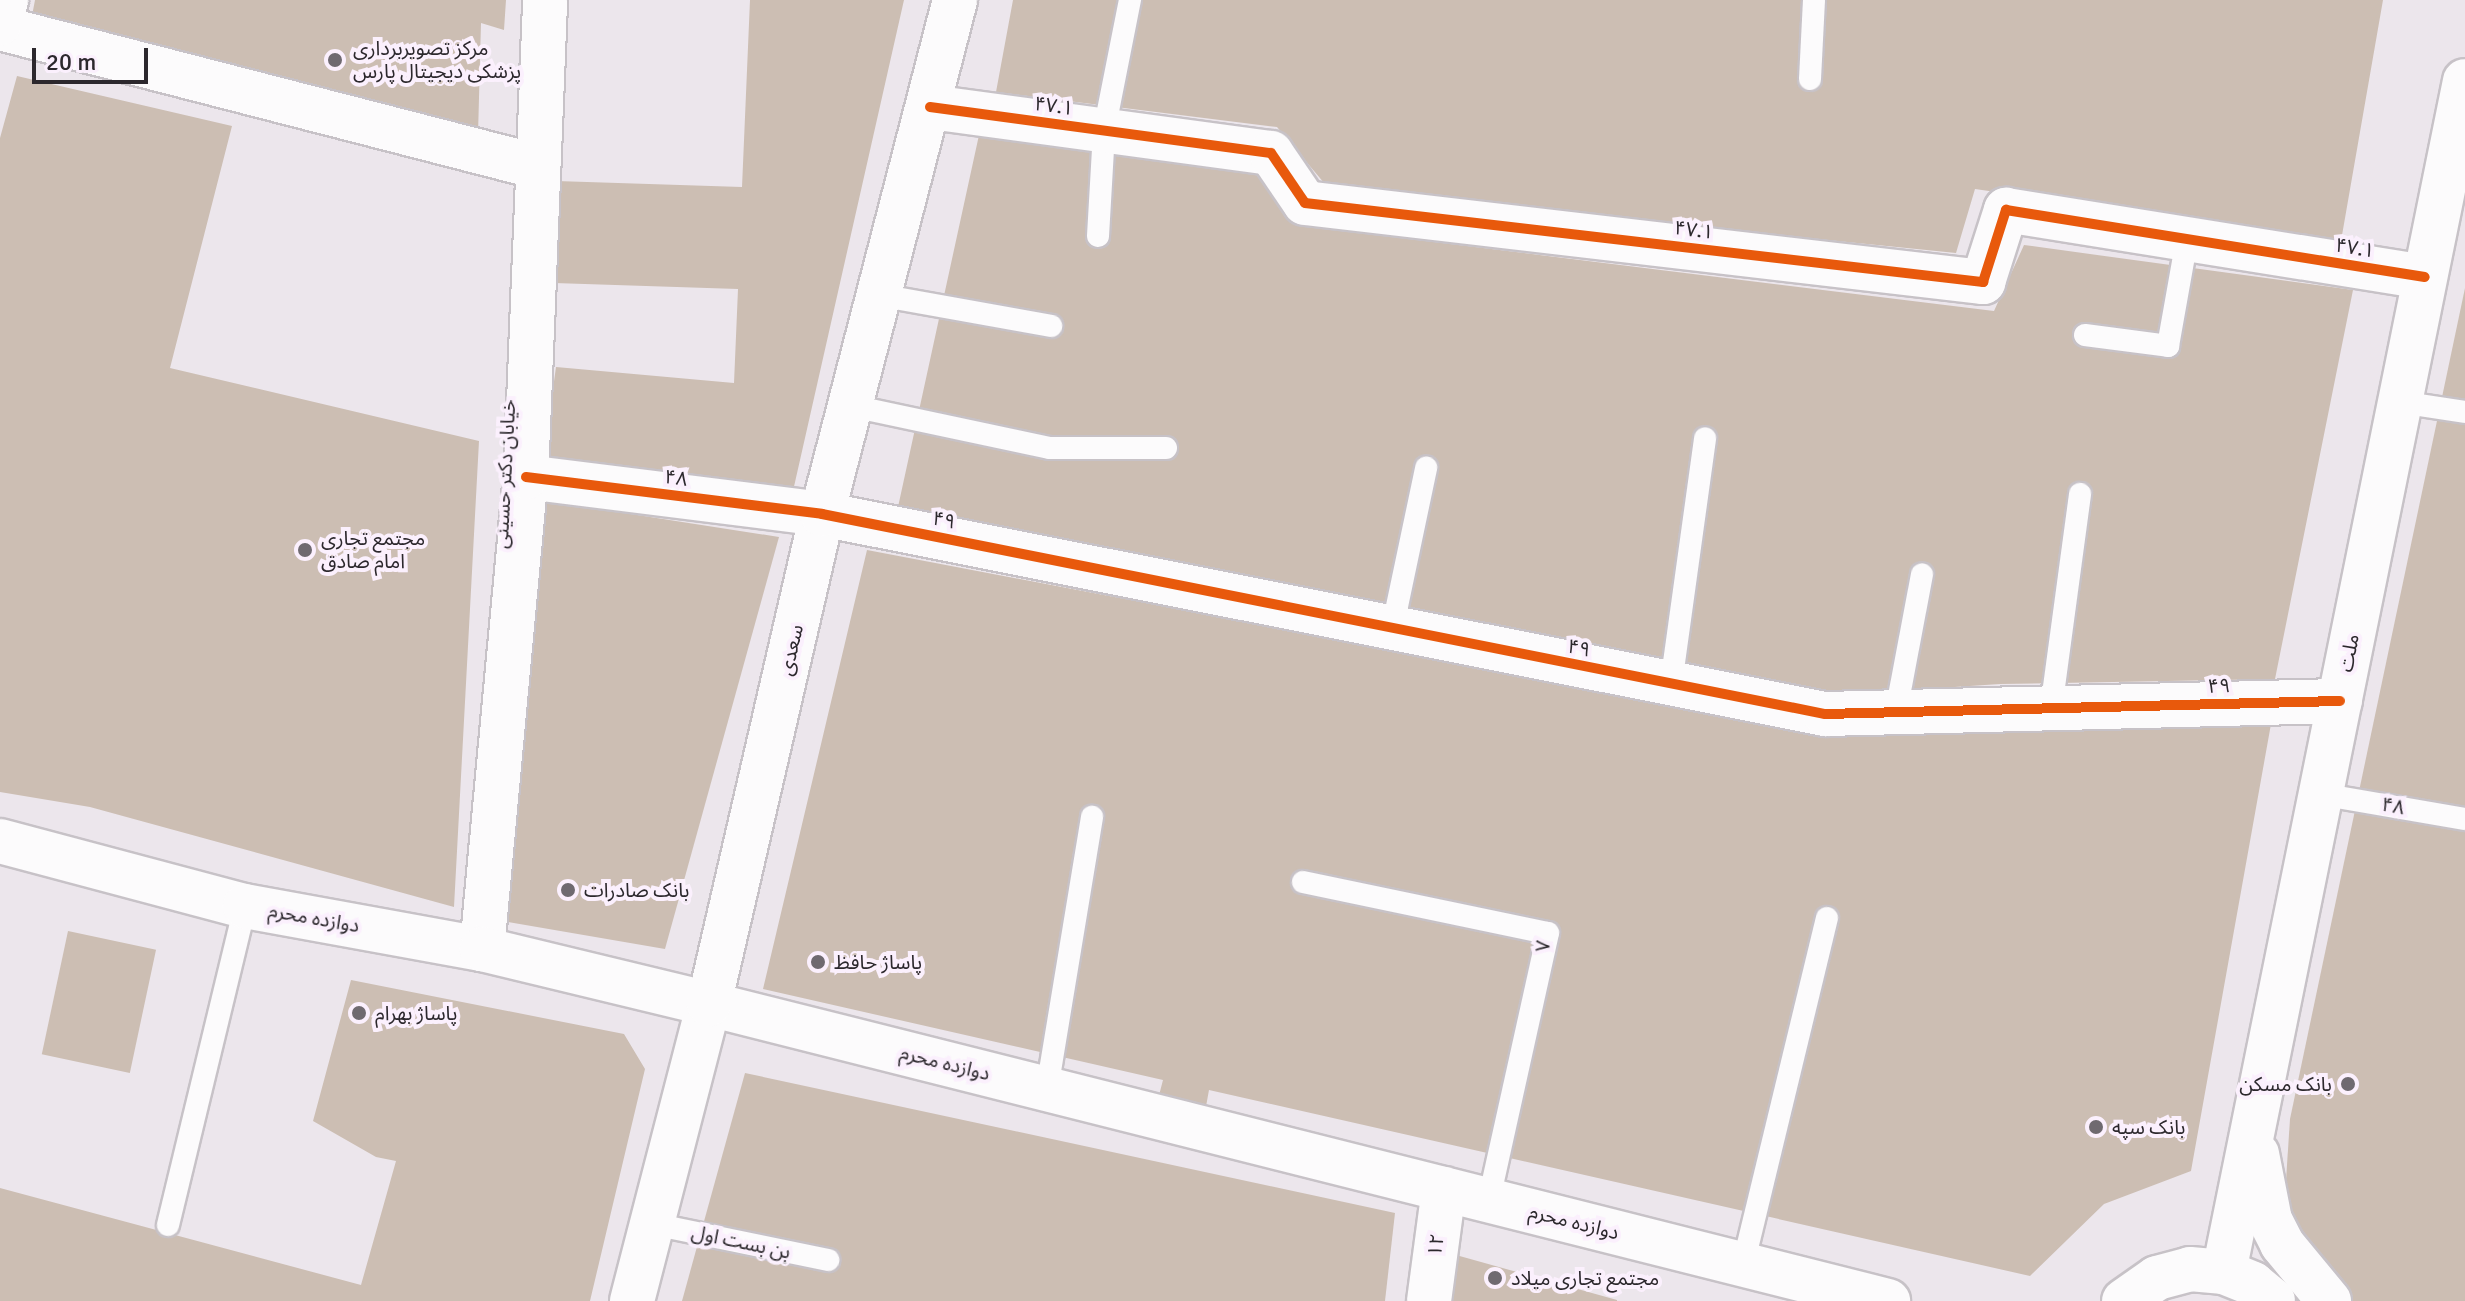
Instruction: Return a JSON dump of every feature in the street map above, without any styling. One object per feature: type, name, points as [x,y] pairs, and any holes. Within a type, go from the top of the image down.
[{"type":"street","points":[[6,0],[0,25],[535,166]]},
{"type":"street","name":"خیابان دکتر حسینی","points":[[482,949],[526,477],[535,166],[545,0]]},
{"type":"street","name":"سعدی","points":[[632,1301],[709,1004],[822,514],[930,107],[955,0]]},
{"type":"street","name":"ملت","points":[[2224,1272],[2425,277],[2453,204],[2465,81]]},
{"type":"street","name":"۴۷.۱","points":[[930,107],[1271,153],[1305,203],[1983,282],[2006,210],[2425,277]]},
{"type":"street","name":"۴۸","points":[[526,477],[822,514]]},
{"type":"street","name":"۴۹","points":[[822,514],[1825,714],[2340,701]]},
{"type":"street","name":"دوازده محرم","points":[[0,841],[245,906],[482,949],[709,1004],[1888,1301]]},
{"type":"street","points":[[2253,1123],[2270,1220],[2282,1244],[2329,1301]]},
{"type":"street","name":"۱۲","points":[[1429,1301],[1444,1189]]},
{"type":"street","points":[[2124,1301],[2157,1278],[2190,1269],[2224,1272],[2253,1284],[2273,1301]]},
{"type":"lane","points":[[1098,236],[1104,131],[1130,0]]},
{"type":"lane","points":[[1810,79],[1814,0]]},
{"type":"lane","points":[[2085,335],[2168,346],[2187,239]]},
{"type":"lane","points":[[879,295],[1051,326]]},
{"type":"lane","points":[[2400,402],[2465,412]]},
{"type":"lane","points":[[852,406],[1050,448],[1166,448]]},
{"type":"lane","points":[[1671,684],[1705,438]]},
{"type":"lane","points":[[1392,630],[1426,468]]},
{"type":"lane","points":[[2051,709],[2080,494]]},
{"type":"lane","points":[[1896,712],[1922,574]]},
{"type":"lane","name":"۴۸","points":[[2320,794],[2465,819]]},
{"type":"lane","points":[[1047,1089],[1092,817]]},
{"type":"lane","name":"۷","points":[[1303,882],[1548,933],[1489,1200]]},
{"type":"lane","points":[[168,1225],[245,906]]},
{"type":"lane","points":[[1743,1265],[1827,918]]},
{"type":"lane","name":"بن بست اول","points":[[653,1224],[828,1260]]},
{"type":"building","points":[[35,0],[506,0],[504,30],[481,23],[478,135],[31,21]]},
{"type":"building","points":[[750,0],[904,0],[793,491],[542,468],[556,367],[734,383],[738,289],[554,283],[556,181],[742,187]]},
{"type":"building","points":[[1013,0],[2383,0],[2341,241],[1975,189],[1956,253],[1330,190],[1277,127],[996,92]]},
{"type":"building","points":[[17,76],[232,126],[170,368],[479,441],[454,907],[90,807],[0,792],[0,138]]},
{"type":"building","points":[[979,135],[1255,169],[1296,225],[1994,311],[2024,245],[2353,290],[2275,679],[2000,684],[1834,695],[898,507]]},
{"type":"building","points":[[2465,288],[2465,1301],[2352,1301],[2284,1211],[2290,1119]]},
{"type":"building","points":[[541,500],[779,537],[665,949],[508,922]]},
{"type":"building","points":[[867,550],[1820,731],[2271,724],[2191,1171],[2104,1204],[2030,1276],[1209,1090],[1203,1123],[1156,1107],[1163,1080],[763,989]]},
{"type":"building","points":[[68,931],[156,950],[130,1073],[42,1054]]},
{"type":"building","points":[[351,980],[624,1034],[645,1069],[590,1301],[0,1301],[0,1188],[361,1285],[396,1161],[376,1157],[313,1121]]},
{"type":"building","points":[[745,1073],[1395,1213],[1385,1301],[682,1301]]},
{"type":"building","name":"مجتمع تجاری میلاد","points":[[1456,1255],[1617,1300],[1617,1301],[1448,1301]]},
{"type":"cycle path","points":[[930,107],[1271,153],[1305,203],[1983,282],[2006,210],[2425,277]]},
{"type":"cycle path","points":[[526,477],[822,514],[1825,714],[2340,701]]},
{"type":"place","name":"مرکز تصویربرداری پزشکی دیجیتال پارس","points":[[335,60]]},
{"type":"place","name":"مجتمع تجاری امام صادق","points":[[305,550]]},
{"type":"place","name":"بانک صادرات","points":[[568,890]]},
{"type":"place","name":"پاساژ حافظ","points":[[818,962]]},
{"type":"place","name":"پاساژ بهرام","points":[[359,1013]]},
{"type":"place","name":"بانک مسکن","points":[[2348,1084]]},
{"type":"place","name":"بانک سپه","points":[[2096,1127]]},
{"type":"place","name":"مجتمع تجاری میلاد","points":[[1495,1278]]}]
